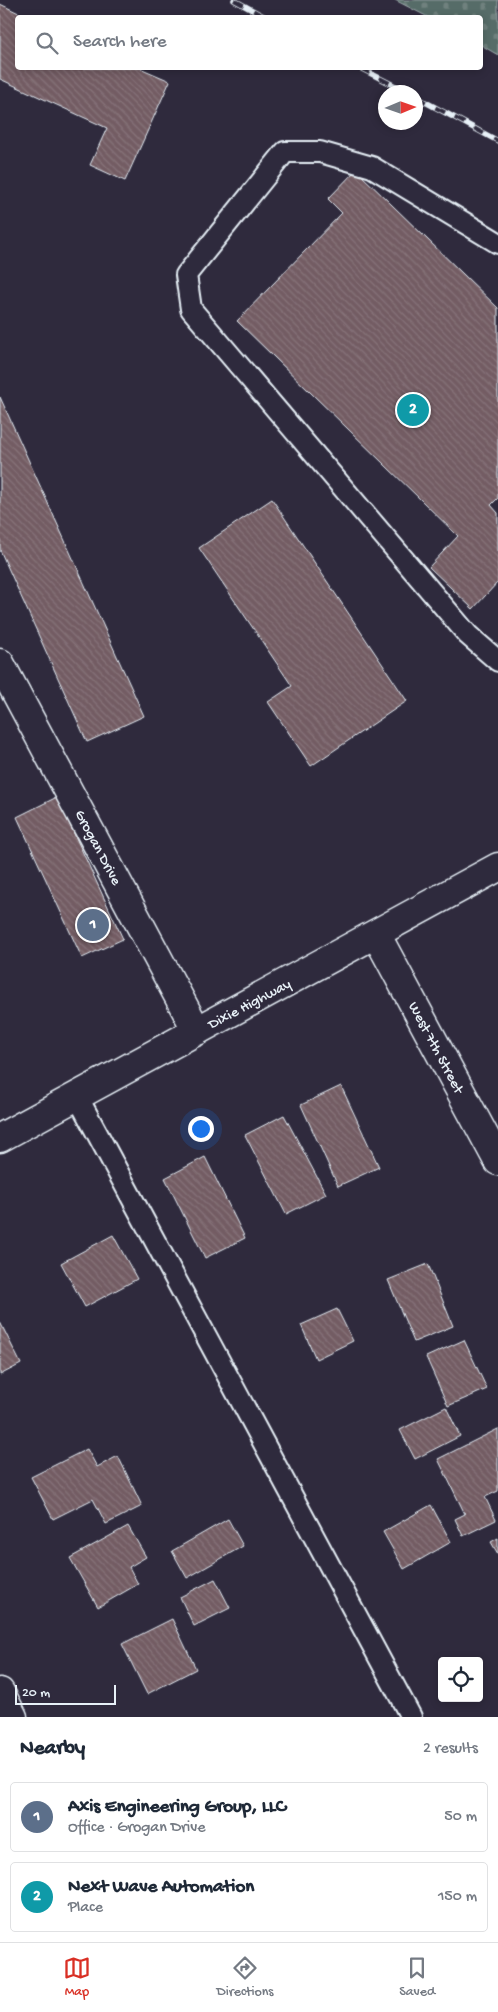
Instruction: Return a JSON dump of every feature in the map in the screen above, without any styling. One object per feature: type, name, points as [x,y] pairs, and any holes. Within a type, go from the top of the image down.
[{"type":"street","name":"Grogan Drive","points":[[0,663],[197,1031]]},
{"type":"street","name":"Dixie Highway","points":[[0,1138],[498,867]]},
{"type":"street","name":"West 7th Street","points":[[376,934],[498,1161]]},
{"type":"street","points":[[0,1692],[13,1717]]},
{"type":"lane","points":[[498,243],[372,167],[320,152],[285,152],[186,275],[191,309],[468,634],[498,661]]},
{"type":"lane","points":[[77,1096],[411,1717]]},
{"type":"green space","points":[[395,0],[498,0],[498,55],[483,46],[483,15],[424,15]]},
{"type":"building","points":[[0,4],[23,15],[15,15],[15,70],[145,70],[170,81],[125,181],[90,165],[107,128],[0,79]]},
{"type":"building","points":[[356,170],[498,308],[498,498],[491,505],[498,513],[498,582],[473,609],[429,567],[458,536],[237,321],[342,213],[328,199]]},
{"type":"building","points":[[0,397],[144,716],[87,742],[0,550]]},
{"type":"building","points":[[272,499],[407,701],[311,766],[268,702],[292,686],[199,548]]},
{"type":"building","points":[[57,797],[123,939],[82,958],[17,817]]},
{"type":"building","points":[[341,1086],[379,1167],[338,1186],[301,1105]]},
{"type":"building","points":[[284,1115],[326,1194],[286,1214],[245,1135]]},
{"type":"building","points":[[205,1157],[245,1238],[205,1258],[165,1178]]},
{"type":"building","points":[[113,1235],[137,1279],[85,1307],[61,1263]]},
{"type":"building","points":[[428,1264],[453,1326],[414,1342],[388,1280]]},
{"type":"building","points":[[337,1309],[353,1341],[316,1359],[301,1325]]},
{"type":"building","points":[[0,1322],[21,1364],[0,1375]]},
{"type":"building","points":[[464,1340],[487,1389],[448,1406],[426,1357]]},
{"type":"building","points":[[446,1407],[460,1436],[415,1459],[400,1430]]},
{"type":"building","points":[[498,1429],[498,1491],[485,1497],[496,1520],[463,1536],[455,1519],[465,1514],[438,1459]]},
{"type":"building","points":[[87,1449],[97,1467],[118,1456],[142,1506],[106,1524],[93,1499],[53,1519],[31,1477]]},
{"type":"building","points":[[431,1505],[451,1542],[404,1569],[383,1532]]},
{"type":"building","points":[[228,1519],[243,1546],[187,1578],[172,1551]]},
{"type":"building","points":[[128,1526],[146,1557],[129,1567],[138,1584],[98,1607],[70,1558]]},
{"type":"building","points":[[498,1538],[498,1554],[491,1542]]},
{"type":"building","points":[[215,1579],[230,1608],[194,1626],[180,1597]]},
{"type":"building","points":[[172,1619],[196,1669],[147,1694],[122,1644]]},
{"type":"railway","points":[[234,0],[262,15]]},
{"type":"railway","points":[[364,70],[393,85]]},
{"type":"railway","points":[[423,101],[498,141]]},
{"type":"place","name":"Next Wave Automation","points":[[413,410]]},
{"type":"place","name":"Axis Engineering Group, LLC","points":[[93,925]]}]
